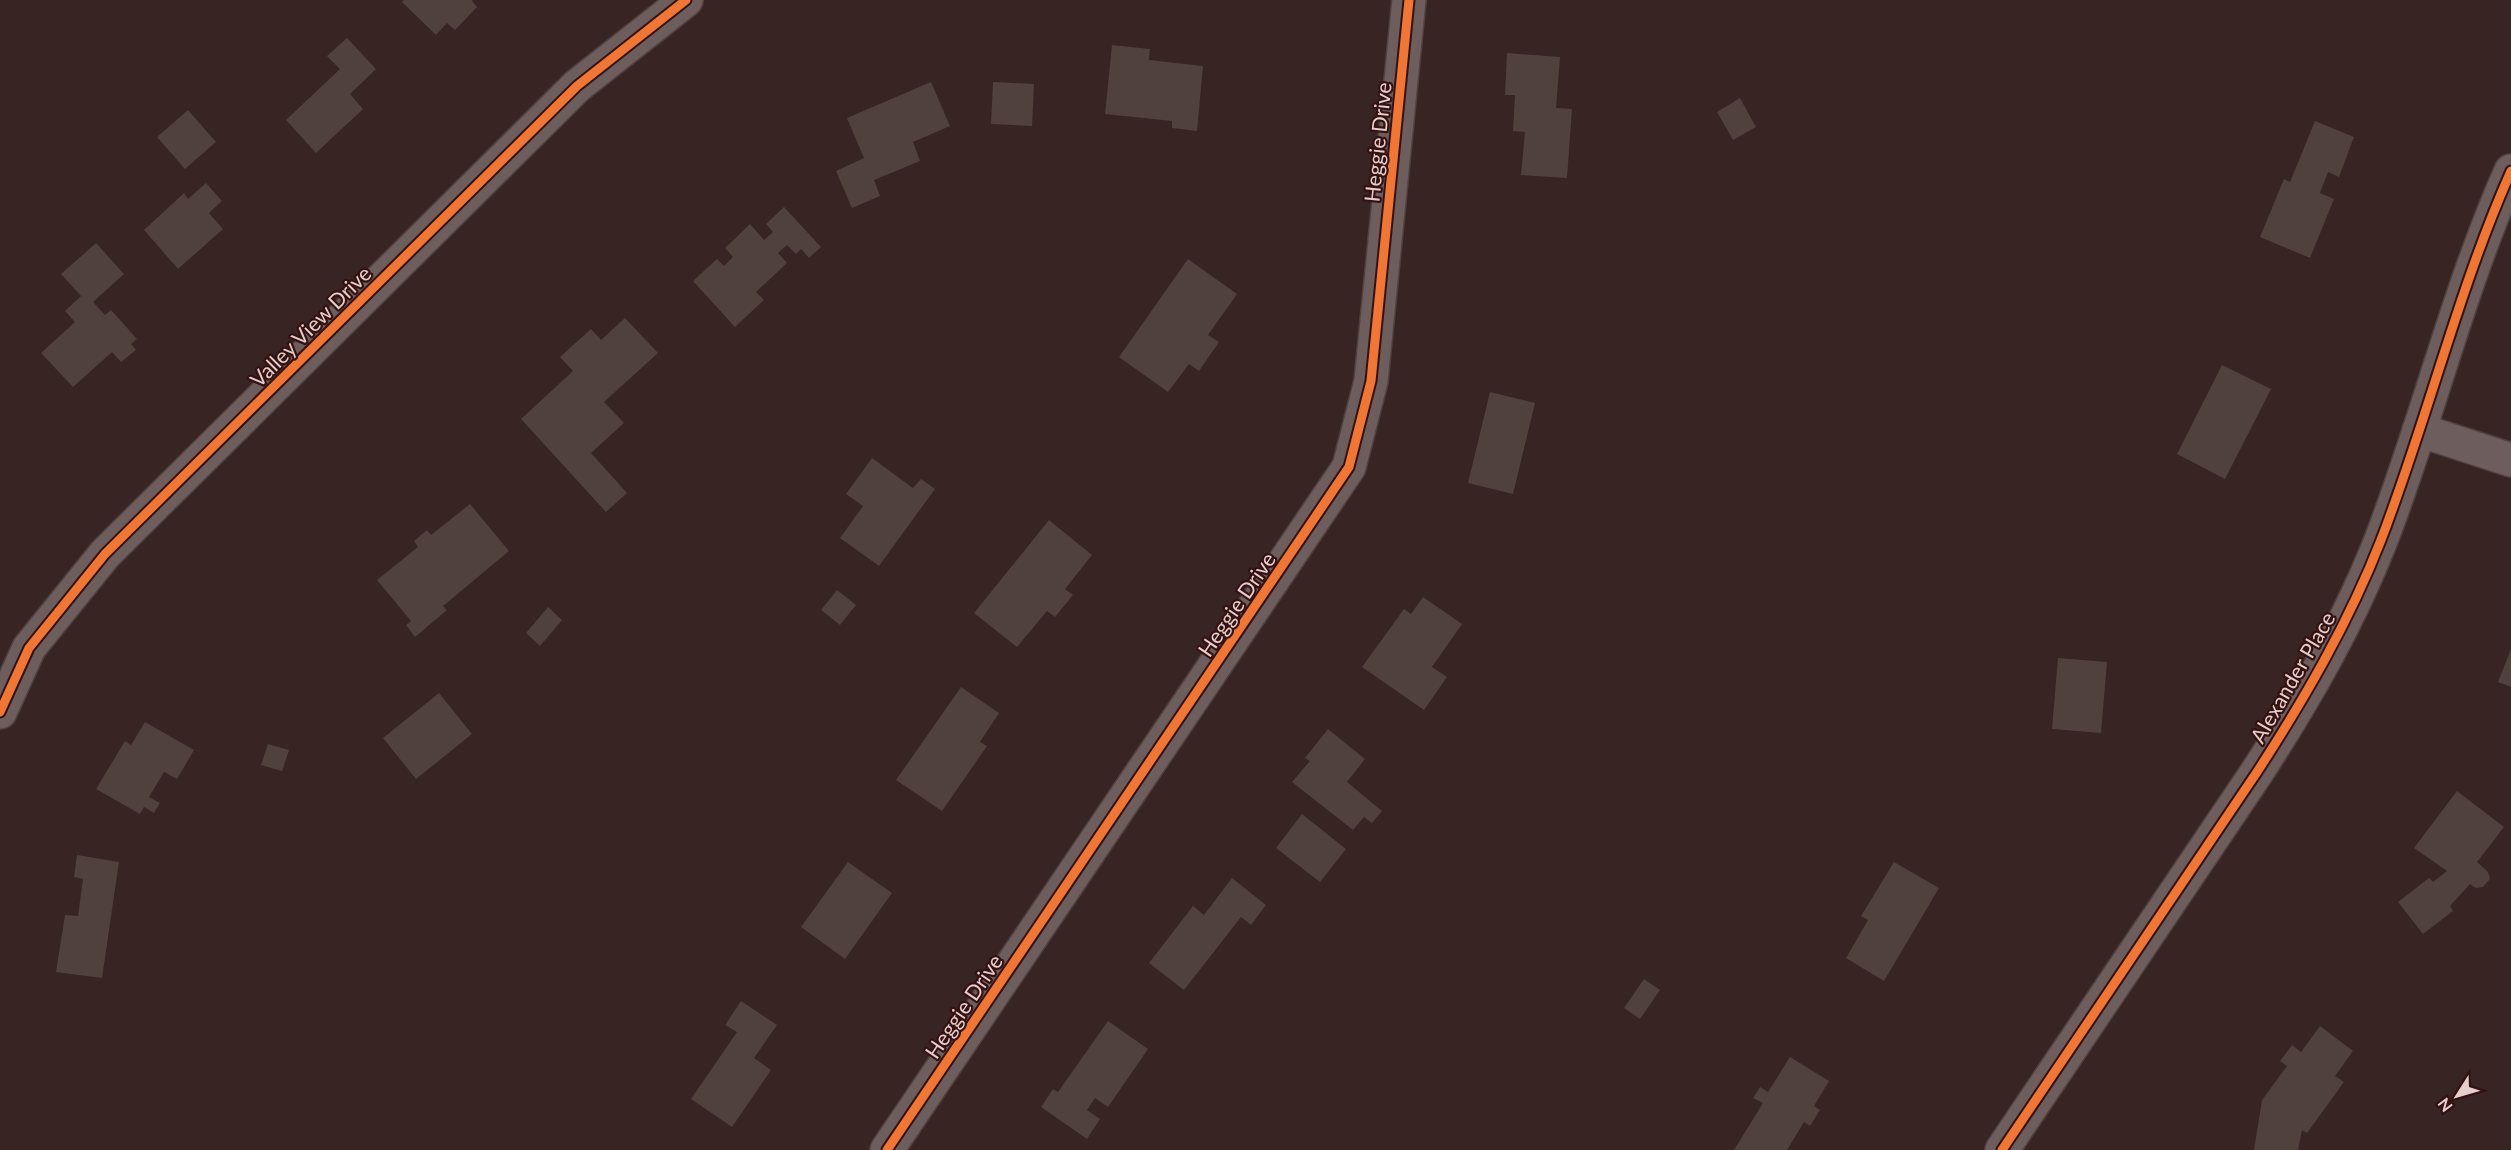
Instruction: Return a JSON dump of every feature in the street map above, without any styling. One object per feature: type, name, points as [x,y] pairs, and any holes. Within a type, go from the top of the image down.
[{"type":"street","name":"Valley View Drive","points":[[0,712],[29,648],[105,554],[577,86],[686,0]]},
{"type":"street","name":"Heggie Drive","points":[[887,1150],[1349,467],[1371,381],[1409,0]]},
{"type":"street","name":"Alexander Place","points":[[2002,1150],[2257,772],[2302,700],[2359,593],[2381,540],[2471,274],[2511,171]]},
{"type":"street","points":[[2419,430],[2511,460]]},
{"type":"building","points":[[404,0],[473,0],[477,7],[455,30],[447,23],[436,35],[402,2]]},
{"type":"building","points":[[347,38],[376,69],[350,94],[363,109],[316,153],[286,120],[340,69],[327,56]]},
{"type":"building","points":[[1112,45],[1150,49],[1149,60],[1203,66],[1197,131],[1172,128],[1172,121],[1105,114]]},
{"type":"building","points":[[1507,53],[1560,57],[1556,108],[1572,109],[1567,178],[1521,175],[1525,132],[1513,131],[1515,95],[1505,95]]},
{"type":"building","points":[[931,82],[950,126],[913,142],[920,161],[874,180],[880,196],[852,208],[836,171],[864,158],[847,118]]},
{"type":"building","points":[[993,82],[1034,84],[1032,126],[991,124]]},
{"type":"building","points":[[1740,98],[1756,127],[1733,140],[1717,112]]},
{"type":"building","points":[[188,110],[216,142],[185,169],[157,137]]},
{"type":"building","points":[[2315,121],[2354,137],[2339,177],[2328,172],[2320,193],[2334,199],[2310,258],[2260,237],[2284,179],[2290,182]]},
{"type":"building","points":[[206,183],[222,201],[209,213],[223,229],[178,269],[144,230],[184,193],[188,199]]},
{"type":"building","points":[[784,207],[821,247],[809,258],[801,249],[796,254],[787,245],[778,253],[787,263],[756,292],[764,300],[735,327],[693,281],[717,259],[724,266],[733,257],[725,248],[750,224],[764,240],[773,232],[766,224]]},
{"type":"building","points":[[96,243],[124,274],[93,302],[105,315],[111,310],[137,339],[131,344],[136,350],[121,362],[112,352],[73,387],[41,353],[75,322],[65,311],[81,296],[61,274]]},
{"type":"building","points":[[1188,259],[1237,294],[1208,335],[1219,342],[1199,371],[1189,364],[1168,392],[1119,357]]},
{"type":"building","points":[[625,318],[658,353],[604,402],[624,423],[591,453],[627,493],[606,512],[521,419],[573,371],[560,357],[591,329],[601,340]]},
{"type":"building","points":[[2222,365],[2271,389],[2225,479],[2177,454]]},
{"type":"building","points":[[1490,392],[1535,403],[1513,494],[1468,483]]},
{"type":"building","points":[[872,458],[913,488],[921,479],[935,489],[879,566],[840,538],[863,506],[846,494]]},
{"type":"building","points":[[470,504],[509,551],[443,606],[447,610],[415,637],[406,625],[411,621],[377,580],[418,547],[414,541],[427,530],[431,535]]},
{"type":"building","points":[[1049,520],[1092,555],[1065,589],[1073,595],[1055,617],[1047,611],[1017,647],[974,613]]},
{"type":"building","points":[[837,590],[856,605],[840,625],[821,610]]},
{"type":"building","points":[[1423,597],[1462,624],[1432,667],[1447,677],[1424,710],[1362,667],[1404,609],[1411,614]]},
{"type":"building","points":[[548,607],[562,620],[540,646],[526,633]]},
{"type":"building","points":[[2511,649],[2511,687],[2498,682]]},
{"type":"building","points":[[2058,658],[2107,662],[2101,733],[2052,729]]},
{"type":"building","points":[[961,687],[999,713],[980,742],[987,746],[942,811],[896,780]]},
{"type":"building","points":[[439,693],[472,734],[416,779],[383,738]]},
{"type":"building","points":[[145,722],[194,750],[177,779],[164,772],[149,797],[160,803],[154,813],[144,807],[140,814],[96,789],[125,741],[131,745]]},
{"type":"building","points":[[1328,729],[1365,759],[1347,782],[1382,811],[1372,823],[1364,817],[1353,830],[1292,782],[1310,761],[1305,758]]},
{"type":"building","points":[[268,744],[289,750],[282,771],[261,765]]},
{"type":"building","points":[[2457,791],[2504,827],[2477,862],[2488,872],[2490,879],[2483,887],[2476,888],[2470,884],[2450,906],[2453,911],[2423,934],[2398,902],[2429,878],[2433,882],[2447,871],[2414,848]]},
{"type":"building","points":[[1302,814],[1346,849],[1320,882],[1276,848]]},
{"type":"building","points":[[77,855],[119,862],[102,978],[56,972],[65,915],[78,916],[83,879],[74,877]]},
{"type":"building","points":[[848,862],[892,893],[845,959],[801,927]]},
{"type":"building","points":[[1894,862],[1939,888],[1884,981],[1846,958],[1868,920],[1861,916]]},
{"type":"building","points":[[1232,878],[1266,905],[1251,925],[1241,917],[1184,990],[1149,963],[1193,906],[1204,915]]},
{"type":"building","points":[[1644,979],[1660,990],[1640,1019],[1624,1008]]},
{"type":"building","points":[[741,1001],[777,1025],[754,1058],[771,1070],[732,1127],[691,1099],[737,1032],[725,1025]]},
{"type":"building","points":[[1108,1021],[1148,1049],[1108,1107],[1095,1098],[1087,1110],[1100,1119],[1087,1139],[1041,1107],[1053,1089],[1058,1092]]},
{"type":"building","points":[[2320,1026],[2353,1051],[2335,1076],[2344,1082],[2307,1133],[2302,1130],[2298,1150],[2254,1150],[2262,1100],[2287,1066],[2280,1061],[2292,1045],[2301,1052]]},
{"type":"building","points":[[1790,1057],[1829,1081],[1814,1106],[1820,1110],[1810,1126],[1804,1122],[1787,1150],[1734,1150],[1763,1103],[1753,1098],[1760,1087],[1768,1092]]},
{"type":"cycle path","points":[[0,712],[29,648],[105,554],[577,86],[686,0]]},
{"type":"cycle path","points":[[887,1150],[1349,467],[1371,381],[1409,0]]},
{"type":"cycle path","points":[[2002,1150],[2257,772],[2309,688],[2340,630],[2381,540],[2475,262],[2511,171]]}]
